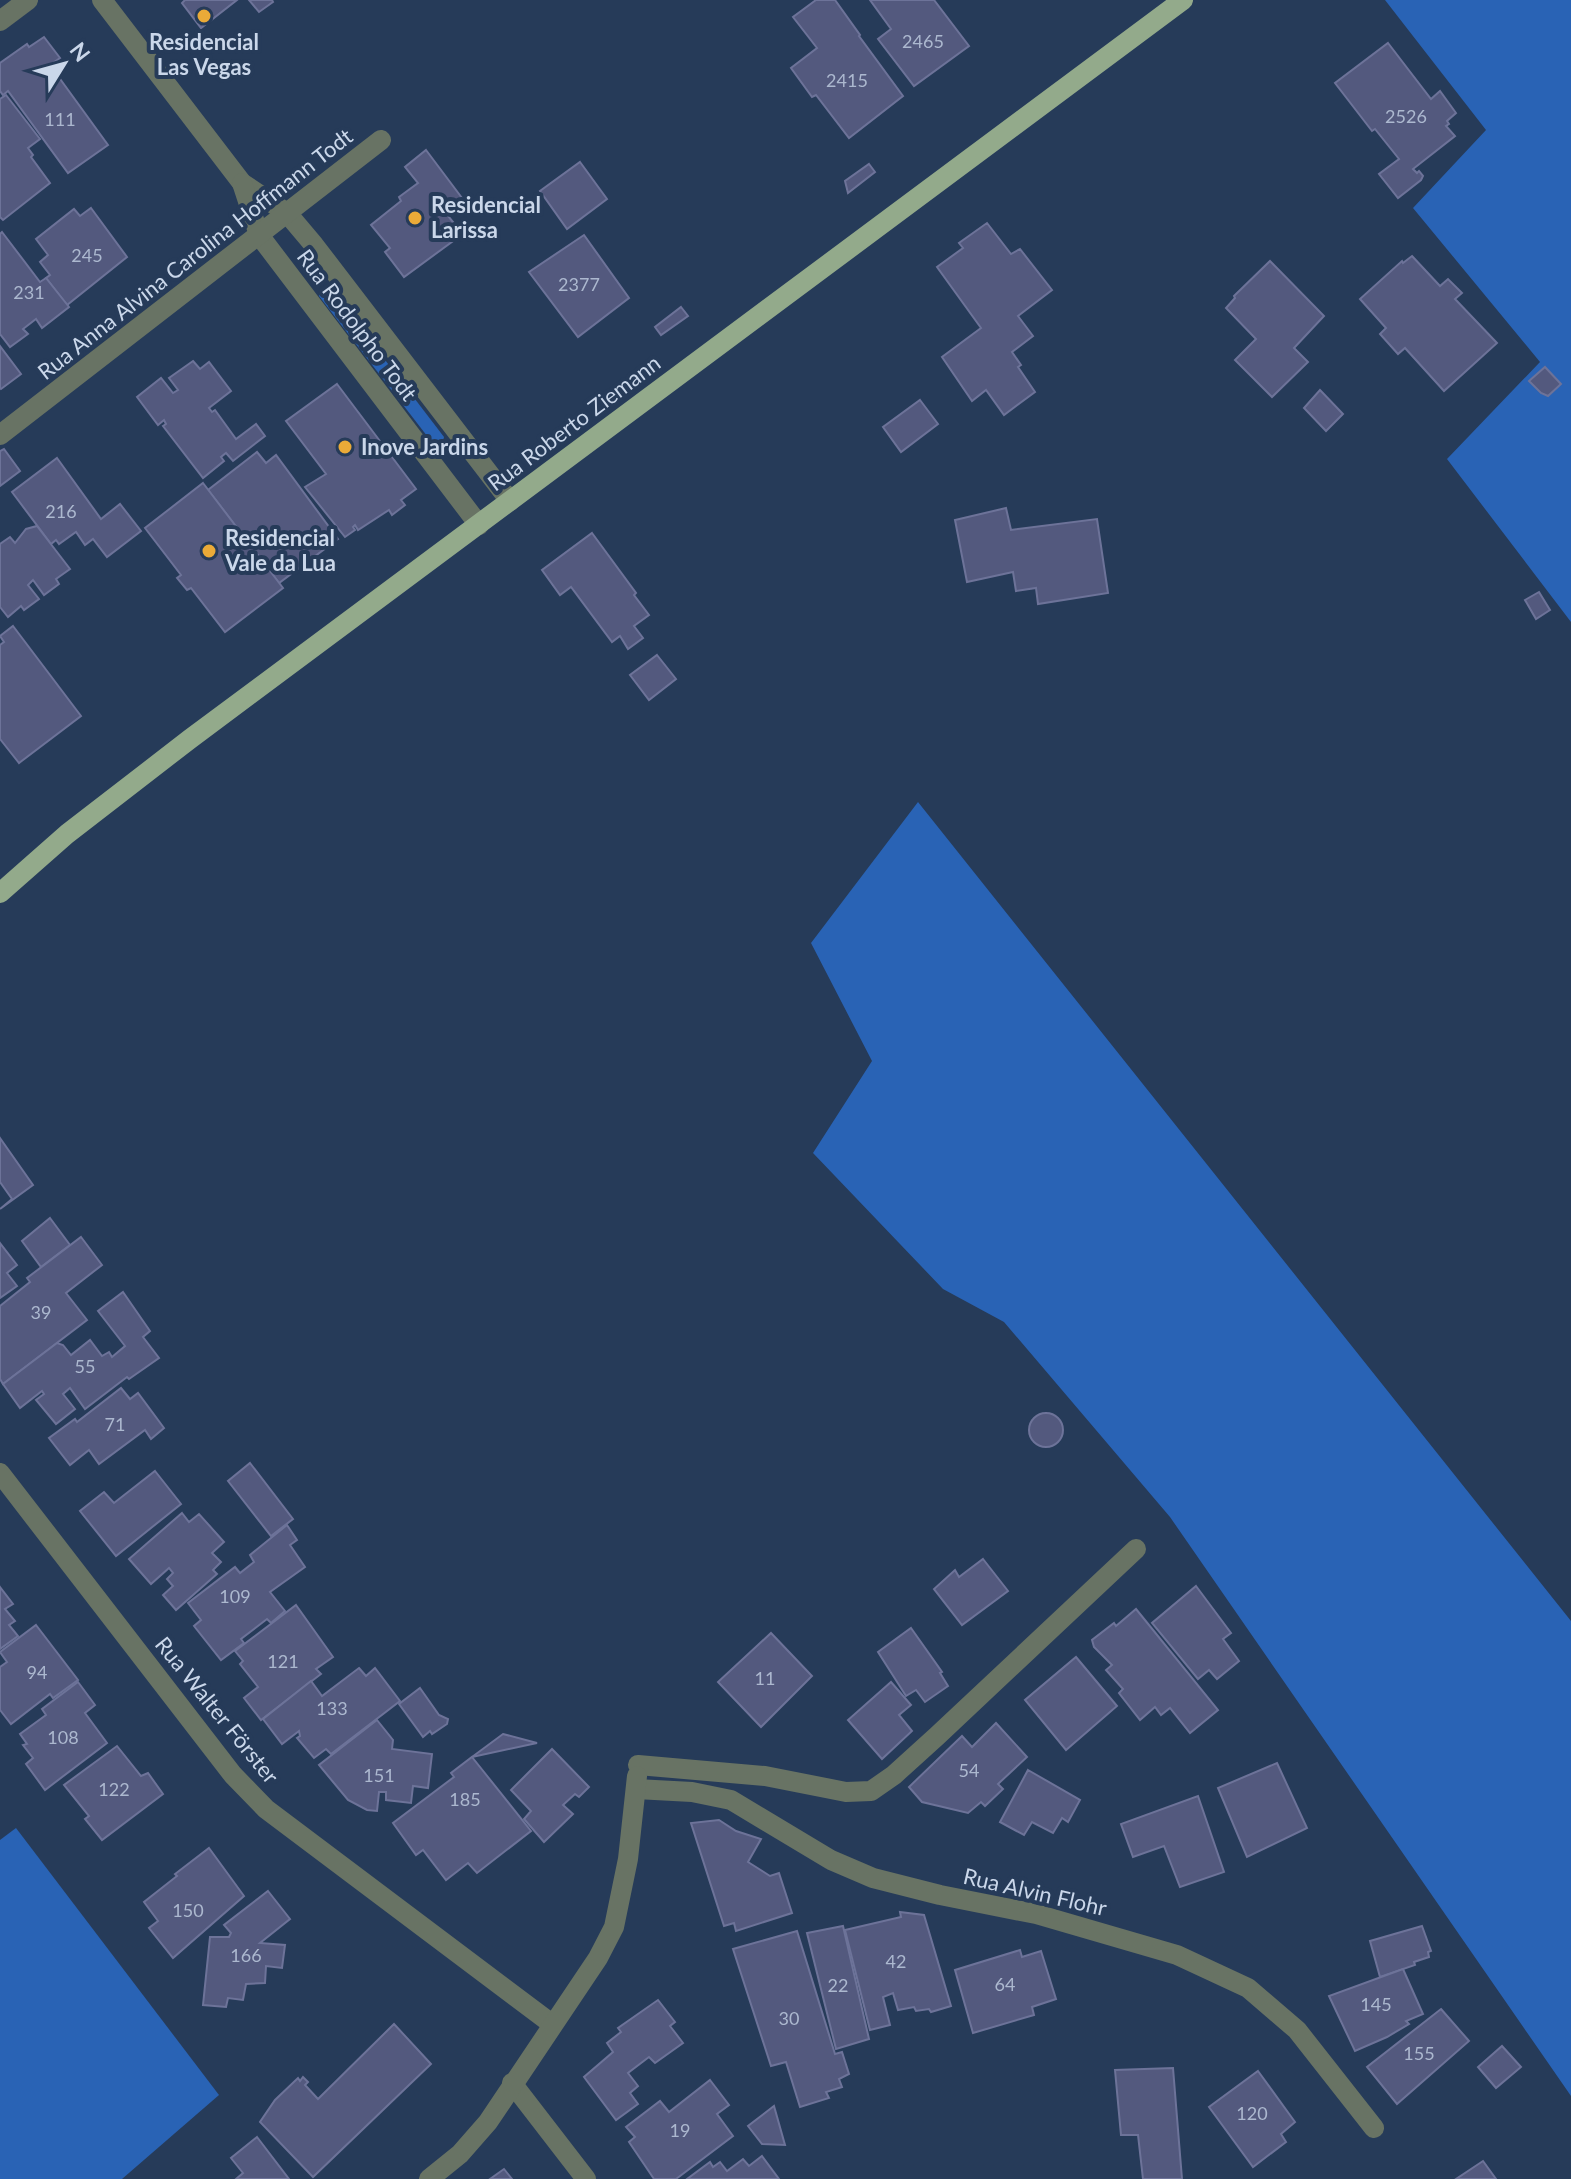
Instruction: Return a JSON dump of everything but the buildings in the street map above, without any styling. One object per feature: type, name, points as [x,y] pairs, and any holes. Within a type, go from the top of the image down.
[{"type":"main road","name":"Rua Roberto Ziemann","points":[[0,893],[67,834],[190,739],[1183,0]]},
{"type":"street","points":[[0,21],[28,0]]},
{"type":"street","name":"Rua Rodolpho Todt","points":[[102,0],[242,183],[287,213],[510,501]]},
{"type":"street","name":"Rua Anna Alvina Carolina Hoffmann Todt","points":[[0,435],[381,140]]},
{"type":"street","name":"Rua Rodolpho Todt","points":[[242,183],[259,235],[479,525]]},
{"type":"street","name":"Rua Walter Förster","points":[[0,1473],[233,1775],[266,1809],[552,2024]]},
{"type":"street","points":[[429,2179],[475,2140],[598,1958],[614,1927],[628,1859],[639,1762],[765,1776],[846,1792],[871,1791],[926,1746],[1136,1549]]},
{"type":"street","name":"Rua Alvin Flohr","points":[[636,1789],[692,1792],[731,1800],[831,1860],[873,1878],[1036,1914],[1177,1955],[1248,1988],[1297,2030],[1374,2128]]},
{"type":"street","points":[[512,2083],[586,2179]]},
{"type":"shaded area","points":[[1385,0],[1571,0],[1571,622],[1447,459],[1540,362],[1413,208],[1486,130]]},
{"type":"shaded area","points":[[326,286],[444,437],[442,445],[434,445],[319,296]]},
{"type":"shaded area","points":[[918,802],[1571,1621],[1571,2096],[1170,1517],[1004,1322],[943,1289],[813,1153],[872,1061],[811,943]]},
{"type":"shaded area","points":[[16,1828],[219,2095],[122,2179],[0,2179],[0,1840]]},
{"type":"place","name":"Residencial Las Vegas","points":[[204,16]]},
{"type":"place","name":"Residencial Larissa","points":[[415,218]]},
{"type":"place","name":"Inove Jardins","points":[[345,447]]},
{"type":"place","name":"Residencial Vale da Lua","points":[[209,551]]}]
